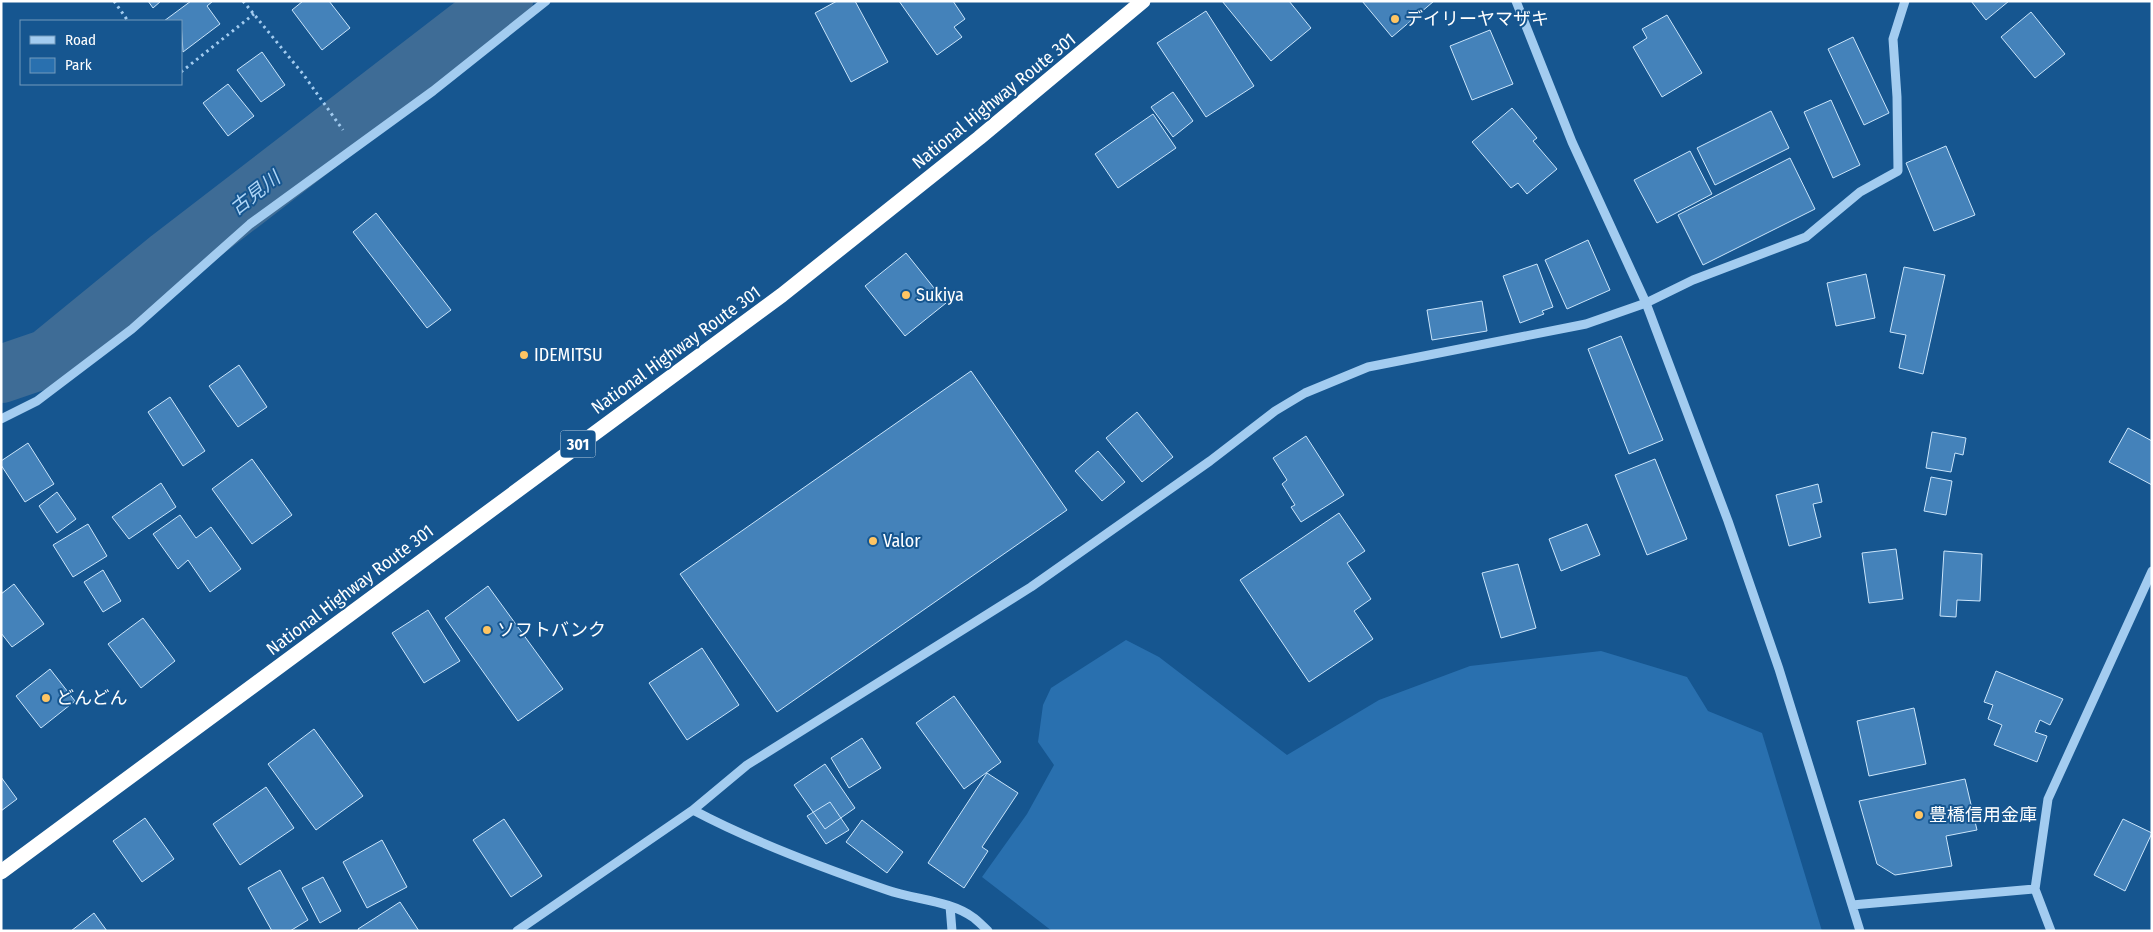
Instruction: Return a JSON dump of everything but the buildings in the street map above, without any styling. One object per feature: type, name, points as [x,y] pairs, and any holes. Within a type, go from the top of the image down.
[{"type":"highway","name":"National Highway Route 301","points":[[1,872],[782,295],[980,138],[1143,1]]},
{"type":"street","points":[[1,418],[37,401],[132,329],[250,224],[433,91],[546,1]]},
{"type":"street","points":[[1516,1],[1572,142],[1646,303],[1735,539],[1779,669],[1860,931]]},
{"type":"street","points":[[517,931],[693,810],[747,765],[1031,587],[1210,460],[1275,411],[1305,393],[1368,367],[1586,324],[1646,303],[1693,280],[1806,237],[1860,192],[1898,171],[1898,97],[1894,39],[1905,1]]},
{"type":"street","points":[[2051,931],[2035,889],[2048,799],[2152,571]]},
{"type":"street","points":[[693,810],[713,821],[824,867],[905,896],[950,906],[974,918],[988,931]]},
{"type":"street","points":[[1852,906],[2035,889]]},
{"type":"street","points":[[950,906],[952,931]]},
{"type":"path","points":[[114,1],[127,20]]},
{"type":"path","points":[[243,1],[303,74],[356,146]]},
{"type":"path","points":[[182,71],[254,14]]},
{"type":"green space","points":[[1126,640],[1159,657],[1287,755],[1379,700],[1470,666],[1601,651],[1687,677],[1708,711],[1762,733],[1822,931],[1052,931],[982,877],[1027,814],[1054,765],[1038,742],[1043,705],[1051,688]]},
{"type":"waterway","name":"古見川","points":[[1,374],[48,358],[169,259],[504,1]]},
{"type":"place","name":"デイリーヤマザキ","points":[[1395,19]]},
{"type":"place","name":"Sukiya","points":[[906,295]]},
{"type":"place","name":"IDEMITSU","points":[[524,355]]},
{"type":"place","name":"Valor","points":[[873,541]]},
{"type":"place","name":"ソフトバンク","points":[[487,630]]},
{"type":"place","name":"どんどん","points":[[46,698]]},
{"type":"place","name":"豊橋信用金庫","points":[[1919,815]]}]
